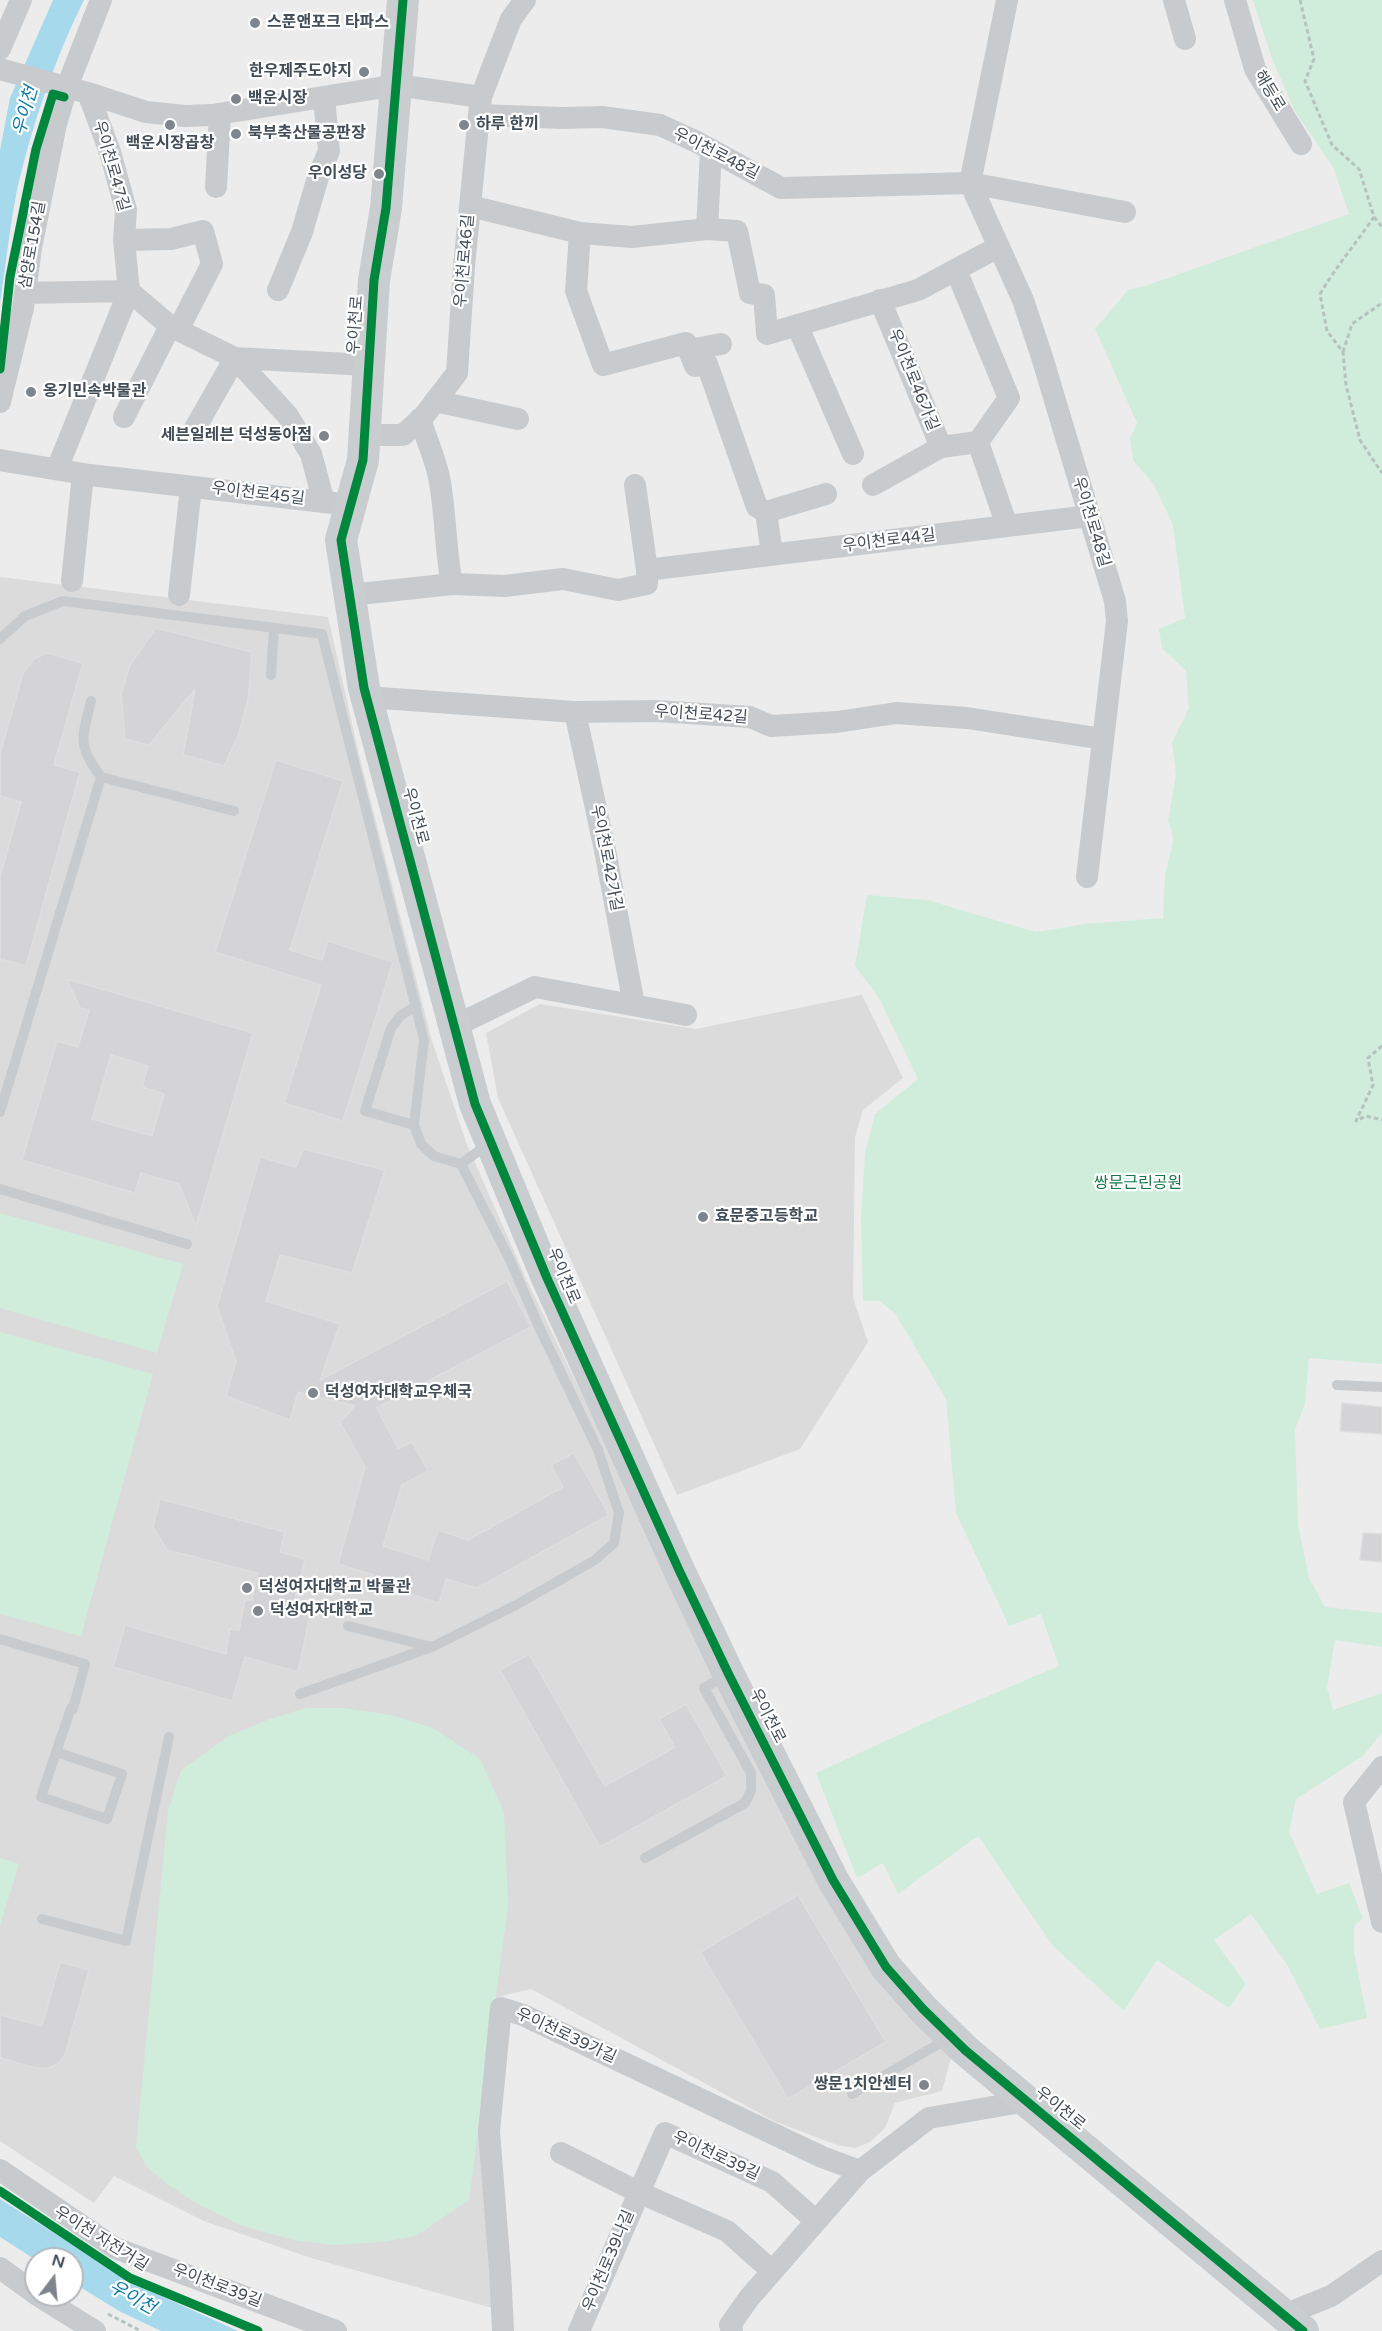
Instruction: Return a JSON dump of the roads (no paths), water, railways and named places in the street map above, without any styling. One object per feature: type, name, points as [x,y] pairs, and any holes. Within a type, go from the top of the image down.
[{"type":"street","points":[[0,49],[21,0]]},
{"type":"street","name":"삼양로154길","points":[[0,402],[25,293],[56,124],[78,90],[101,0]]},
{"type":"street","name":"우이천로","points":[[403,0],[386,208],[374,280],[363,460],[337,503],[367,697],[475,1104],[546,1278],[729,1675],[833,1880],[886,1967],[923,2009],[951,2036],[1293,2323]]},
{"type":"street","points":[[480,106],[511,10],[525,0]]},
{"type":"street","points":[[970,183],[1007,0]]},
{"type":"street","points":[[1174,0],[1185,39]]},
{"type":"street","name":"해등로","points":[[1235,0],[1255,69],[1301,144]]},
{"type":"street","points":[[0,69],[78,90],[146,112],[185,116],[220,114],[397,85]]},
{"type":"street","name":"우이천로48길","points":[[397,85],[480,106],[563,118],[602,117],[660,125],[781,188],[970,183],[1125,212]]},
{"type":"street","name":"우이천로47길","points":[[78,90],[110,152],[126,210],[124,240],[129,291]]},
{"type":"street","points":[[278,290],[302,232],[318,177],[329,152],[324,97]]},
{"type":"street","name":"우이천로46길","points":[[364,435],[403,435],[420,419],[457,373],[480,106]]},
{"type":"street","points":[[216,187],[220,114]]},
{"type":"street","points":[[707,229],[711,150]]},
{"type":"street","name":"우이천로48길","points":[[970,183],[1023,300],[1115,601],[1117,621],[1087,877]]},
{"type":"street","points":[[470,206],[580,233],[632,237],[707,229],[737,231],[750,293],[764,295],[767,334],[918,290],[998,247]]},
{"type":"street","points":[[124,240],[171,238],[203,231],[212,264],[124,417]]},
{"type":"street","points":[[580,233],[576,291],[603,365],[686,343],[695,366],[707,364],[757,507],[766,512],[826,494]]},
{"type":"street","points":[[956,270],[1009,398],[978,442],[1007,526]]},
{"type":"street","points":[[25,293],[129,291],[174,328],[235,358],[368,365]]},
{"type":"street","points":[[57,469],[129,291]]},
{"type":"street","name":"우이천로46가길","points":[[880,300],[941,447],[978,442]]},
{"type":"street","points":[[796,325],[853,454]]},
{"type":"street","points":[[689,350],[721,344]]},
{"type":"street","points":[[194,430],[235,358]]},
{"type":"street","name":"우이천로45길","points":[[235,358],[288,417],[337,503]]},
{"type":"street","points":[[435,401],[518,419]]},
{"type":"street","points":[[420,419],[439,476],[452,584]]},
{"type":"street","points":[[873,485],[941,447]]},
{"type":"street","name":"우이천로45길","points":[[0,460],[82,474],[337,503]]},
{"type":"street","points":[[72,581],[82,474]]},
{"type":"street","points":[[350,595],[452,584],[504,586],[563,579],[618,590],[647,584],[635,485]]},
{"type":"street","name":"우이천로45길","points":[[179,595],[191,487]]},
{"type":"street","points":[[766,512],[772,554]]},
{"type":"street","name":"우이천로44길","points":[[647,570],[1089,516]]},
{"type":"street","name":"우이천로42길","points":[[367,697],[575,712],[656,711],[750,717],[771,726],[837,722],[896,713],[967,718],[1103,740]]},
{"type":"street","name":"우이천로42가길","points":[[575,712],[605,850],[634,1005]]},
{"type":"street","points":[[455,1026],[535,987],[686,1015]]},
{"type":"street","points":[[1382,1767],[1354,1802],[1382,1922]]},
{"type":"street","name":"우이천로39가길","points":[[503,2331],[489,2130],[501,2008],[523,2015],[822,2157],[860,2171]]},
{"type":"street","points":[[732,2331],[730,2325],[748,2298],[860,2171],[929,2118],[1027,2101]]},
{"type":"street","name":"우이천로39길","points":[[638,2192],[665,2133],[772,2182],[816,2221]]},
{"type":"street","name":"우이천로39나길","points":[[561,2152],[638,2192],[727,2231],[772,2271]]},
{"type":"street","name":"우이천로39길","points":[[4,2180],[115,2248],[336,2331]]},
{"type":"street","name":"우이천로39나길","points":[[579,2331],[638,2192]]},
{"type":"street","points":[[1293,2323],[1382,2261]]},
{"type":"street","points":[[0,2268],[24,2285]]},
{"type":"street","points":[[57,2307],[95,2331]]},
{"type":"lane","points":[[0,639],[26,616],[63,601],[322,634],[424,1040],[414,1125],[421,1144],[434,1156],[461,1164],[510,1260],[539,1327],[598,1450],[619,1513],[614,1543],[595,1560],[516,1605],[432,1647],[300,1694]]},
{"type":"lane","points":[[271,675],[274,628]]},
{"type":"lane","points":[[91,701],[82,738],[87,758],[101,777],[234,811]]},
{"type":"lane","points":[[0,1112],[101,777]]},
{"type":"lane","points":[[414,1125],[365,1111],[390,1028],[400,1016],[416,1006]]},
{"type":"lane","points":[[461,1164],[491,1142]]},
{"type":"lane","points":[[0,1189],[187,1244]]},
{"type":"lane","points":[[1336,1385],[1382,1387]]},
{"type":"lane","points":[[348,1626],[432,1647]]},
{"type":"lane","points":[[0,1639],[85,1664],[41,1797],[107,1819],[122,1774],[56,1752]]},
{"type":"lane","points":[[645,1858],[746,1803],[752,1791],[751,1773],[704,1688],[729,1675]]},
{"type":"lane","points":[[42,1919],[126,1941],[170,1737]]},
{"type":"lane","points":[[852,2094],[951,2036]]},
{"type":"water","name":"우이천","points":[[53,0],[84,0],[54,67],[24,161],[13,214],[0,303],[0,150],[10,98]]},
{"type":"water","name":"우이천","points":[[0,2199],[76,2247],[24,2247],[24,2252],[0,2237]]},
{"type":"water","name":"우이천","points":[[84,2252],[137,2285],[238,2331],[161,2331],[119,2311],[84,2289]]},
{"type":"place","name":"스푼앤포크 타파스","points":[[255,23]]},
{"type":"place","name":"한우제주도야지","points":[[364,72]]},
{"type":"place","name":"백운시장","points":[[236,99]]},
{"type":"place","name":"백운시장곱창","points":[[170,125]]},
{"type":"place","name":"하루 한끼","points":[[464,125]]},
{"type":"place","name":"북부축산물공판장","points":[[236,134]]},
{"type":"place","name":"우이성당","points":[[379,174]]},
{"type":"place","name":"옹기민속박물관","points":[[31,392]]},
{"type":"place","name":"세븐일레븐 덕성동아점","points":[[324,436]]},
{"type":"place","name":"효문중고등학교","points":[[703,1217]]},
{"type":"place","name":"덕성여자대학교우체국","points":[[313,1393]]},
{"type":"place","name":"덕성여자대학교 박물관","points":[[247,1588]]},
{"type":"place","name":"덕성여자대학교","points":[[258,1611]]},
{"type":"place","name":"쌍문1치안센터","points":[[924,2085]]},
{"type":"park label","name":"쌍문근린공원","points":[[1138,1184]]}]
